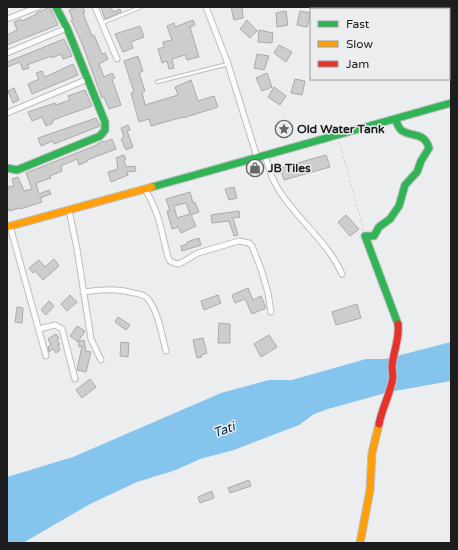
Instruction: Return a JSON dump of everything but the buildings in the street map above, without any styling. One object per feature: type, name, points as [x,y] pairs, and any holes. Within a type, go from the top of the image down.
[{"type":"street","points":[[7,19],[38,7]]},
{"type":"street","points":[[7,168],[17,170],[103,133],[105,130],[105,122],[88,79],[67,28],[56,7]]},
{"type":"street","points":[[95,7],[117,59]]},
{"type":"street","points":[[206,7],[228,64],[257,157]]},
{"type":"street","points":[[7,54],[67,28]]},
{"type":"street","points":[[7,113],[88,79]]},
{"type":"street","points":[[46,356],[8,227],[451,103]]},
{"type":"street","points":[[360,543],[370,490],[372,453],[382,410],[393,380],[392,366],[399,333],[398,323],[366,236],[374,236],[382,224],[392,217],[399,206],[405,185],[417,172],[421,161],[428,150],[427,142],[418,135],[409,135],[401,130],[395,119]]},
{"type":"street","points":[[265,155],[277,187],[284,198],[329,250],[342,274]]},
{"type":"street","points":[[145,189],[154,203],[159,216],[170,261],[179,264],[198,253],[239,241],[249,242],[261,269],[268,293],[271,312]]},
{"type":"street","points":[[68,210],[77,248],[91,339],[102,360]]},
{"type":"street","points":[[83,292],[117,289],[146,297],[155,312],[166,351]]},
{"type":"street","points":[[39,329],[55,325],[62,329],[74,379]]},
{"type":"lane","points":[[102,23],[141,7]]},
{"type":"lane","points":[[157,82],[228,64]]},
{"type":"path","points":[[337,135],[366,236]]},
{"type":"water","name":"Tati","points":[[451,342],[451,381],[389,392],[314,414],[299,425],[234,450],[200,459],[176,470],[137,482],[90,504],[23,543],[7,543],[7,477],[73,457],[221,393],[269,380],[292,380],[366,359],[385,359]]},
{"type":"traffic: fast","points":[[7,168],[17,170],[100,136],[105,130],[105,122],[67,28],[56,7]]},
{"type":"traffic: fast","points":[[152,187],[451,103]]},
{"type":"traffic: fast","points":[[395,119],[401,130],[421,137],[427,143],[429,148],[421,161],[417,172],[405,185],[399,206],[390,219],[379,227],[374,236],[365,236],[398,324]]},
{"type":"traffic: slow","points":[[7,227],[152,187]]},
{"type":"traffic: slow","points":[[360,543],[370,490],[372,453],[379,424]]},
{"type":"traffic: jam","points":[[379,424],[393,380],[392,367],[398,335],[398,324]]},
{"type":"place","name":"Old Water Tank","points":[[284,129]]},
{"type":"place","name":"JB Tiles","points":[[255,168]]}]
